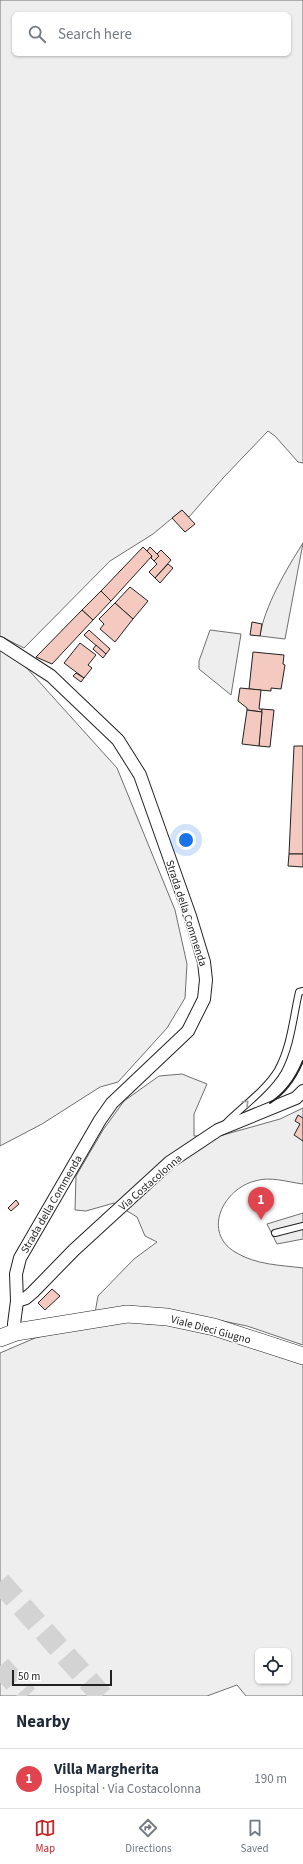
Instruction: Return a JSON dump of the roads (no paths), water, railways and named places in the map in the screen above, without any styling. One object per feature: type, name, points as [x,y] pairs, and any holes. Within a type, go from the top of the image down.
[{"type":"main road","name":"Viale Dieci Giugno","points":[[0,1338],[16,1332],[127,1314],[167,1317],[214,1327],[303,1356]]},
{"type":"street","name":"Strada della Commenda","points":[[0,643],[51,676],[118,740],[140,775],[190,916],[204,962],[206,980],[204,999],[188,1031],[176,1045],[112,1103],[100,1120],[20,1258],[16,1274],[17,1301],[14,1324],[16,1332]]},
{"type":"street","name":"Via Costacolonna","points":[[17,1301],[26,1298],[33,1292],[74,1250],[170,1162],[218,1130],[296,1098],[303,1091]]},
{"type":"lane","points":[[218,1130],[266,1084],[278,1070],[290,1036],[301,991]]},
{"type":"lane","points":[[275,1233],[303,1226]]},
{"type":"tunnel","points":[[0,1582],[102,1696]]},
{"type":"tunnel","points":[[0,1666],[27,1696]]},
{"type":"place","name":"Villa Margherita","points":[[261,1220]]}]
